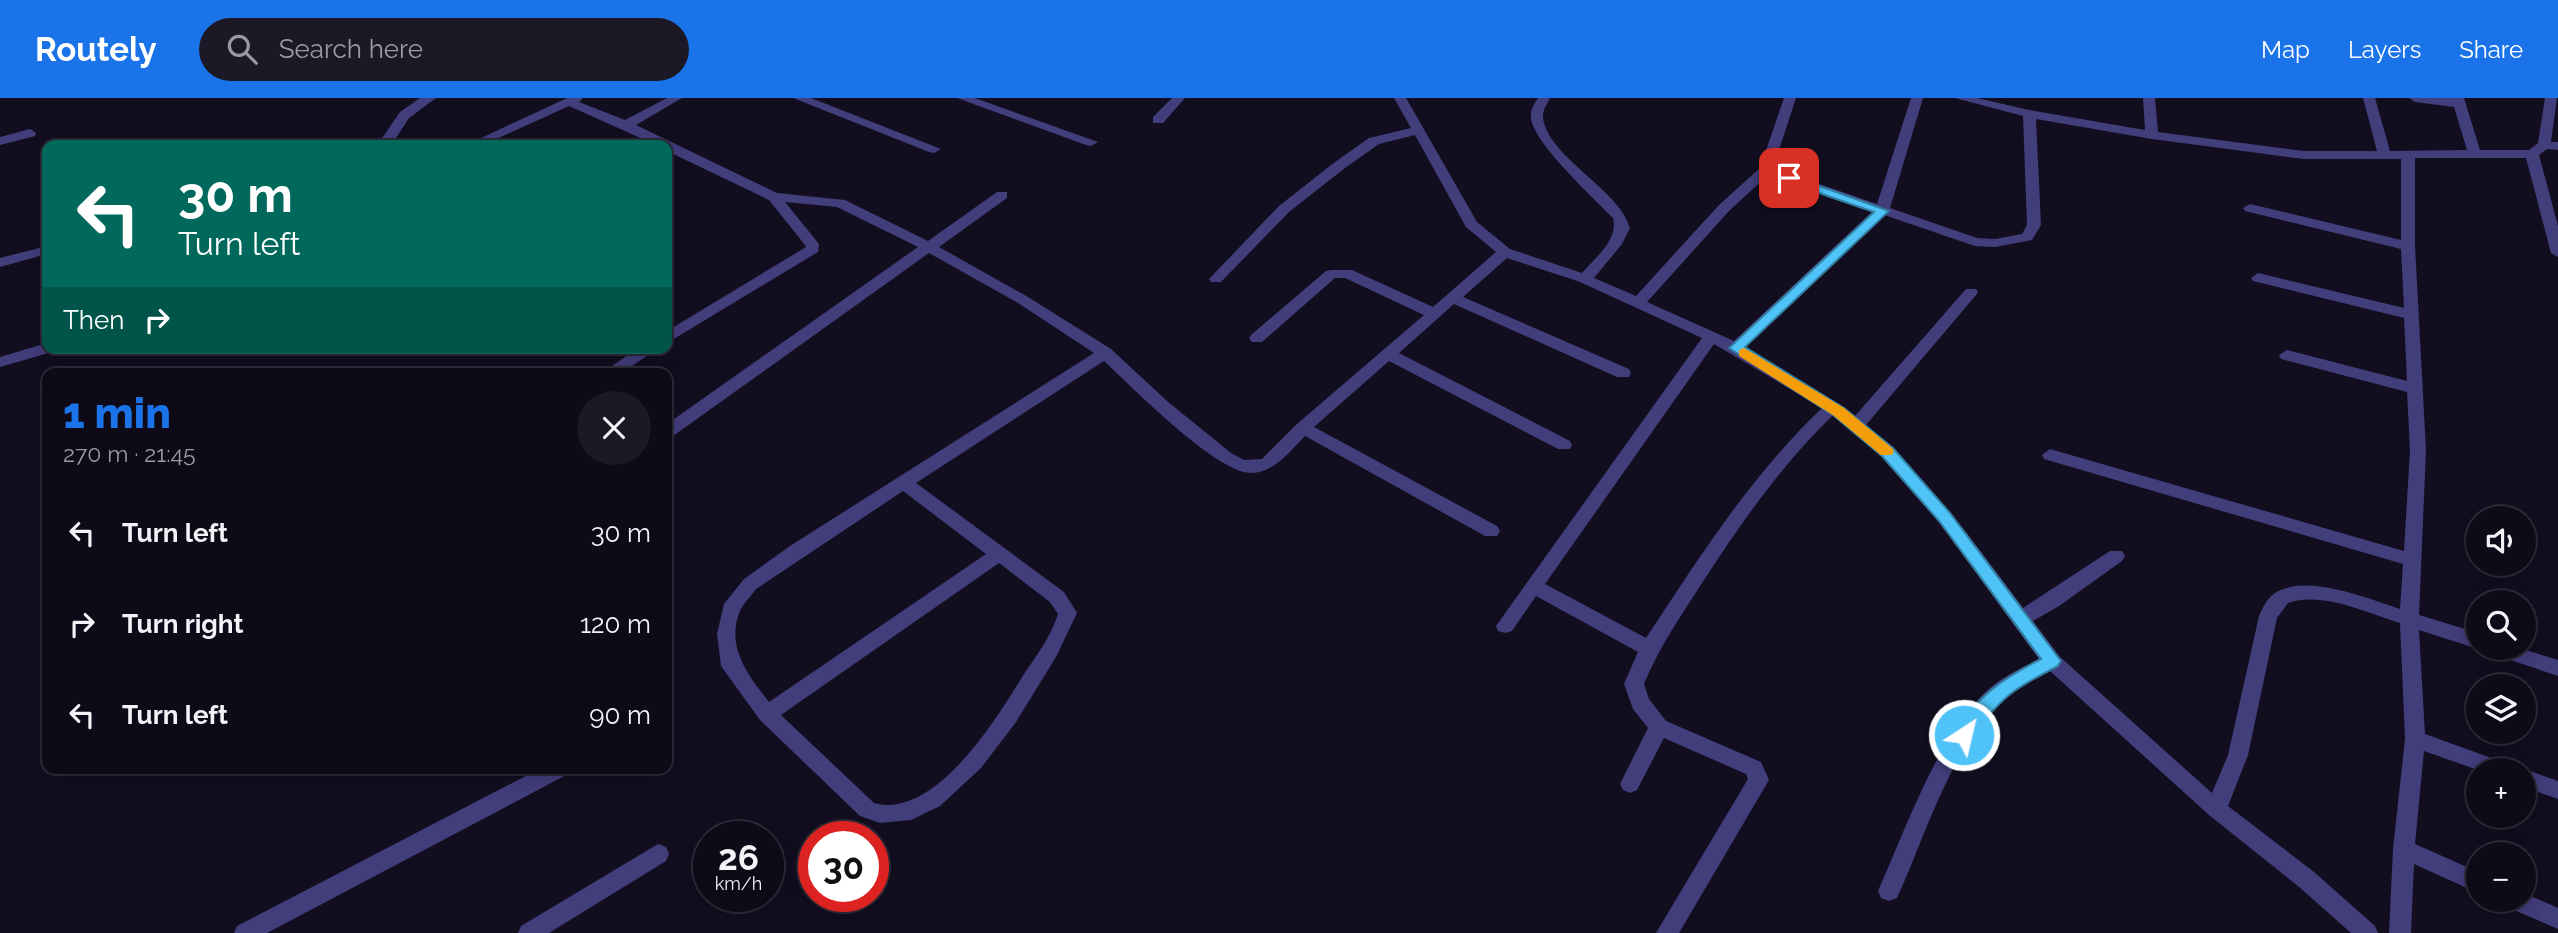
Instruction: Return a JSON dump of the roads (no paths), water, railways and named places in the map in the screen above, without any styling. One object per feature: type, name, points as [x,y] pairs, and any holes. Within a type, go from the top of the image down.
[{"type":"street","points":[[384,140],[407,111],[430,98]]},
{"type":"street","points":[[626,125],[676,98]]},
{"type":"street","points":[[799,98],[934,149]]},
{"type":"street","points":[[963,98],[1091,142]]},
{"type":"street","points":[[1158,120],[1179,98]]},
{"type":"street","points":[[1400,98],[1471,224],[1504,252],[1585,279],[1736,348],[1832,407],[1856,425],[1887,452],[1945,517],[2052,661],[2216,809],[2306,879],[2367,933]]},
{"type":"street","points":[[1544,98],[1538,108],[1536,121],[1553,147],[1619,217],[1623,228],[1616,241],[1585,279]]},
{"type":"street","points":[[1638,303],[1724,208],[1766,170],[1790,98]]},
{"type":"street","points":[[1736,348],[1882,211],[1917,98]]},
{"type":"street","points":[[1961,98],[2029,114],[2152,135],[2304,155],[2532,154],[2551,146],[2552,98]]},
{"type":"street","points":[[2149,98],[2152,135]]},
{"type":"street","points":[[2369,98],[2384,153]]},
{"type":"street","points":[[2415,98],[2459,101],[2475,154]]},
{"type":"street","points":[[484,140],[573,100],[655,140]]},
{"type":"street","points":[[1766,170],[1975,242],[1995,243],[2028,237],[2034,225],[2029,114]]},
{"type":"street","points":[[1216,279],[1284,209],[1339,164],[1374,141],[1390,135],[1418,131]]},
{"type":"street","points":[[0,141],[30,133]]},
{"type":"street","points":[[672,149],[774,198],[840,203],[927,246],[1023,300],[1105,353],[1161,405],[1225,457],[1241,466],[1254,467],[1268,463],[1303,428],[1504,252]]},
{"type":"street","points":[[2400,933],[2404,849],[2416,739],[2409,619],[2418,450],[2408,246],[2407,153]]},
{"type":"street","points":[[2532,154],[2558,253]]},
{"type":"street","points":[[672,428],[1002,195]]},
{"type":"street","points":[[672,335],[813,249],[812,244],[774,198]]},
{"type":"street","points":[[2250,208],[2408,246]]},
{"type":"street","points":[[0,263],[42,251]]},
{"type":"street","points":[[1257,338],[1331,274],[1338,272],[1347,273],[1436,314]]},
{"type":"street","points":[[2258,278],[2412,315]]},
{"type":"street","points":[[1856,425],[1971,292]]},
{"type":"street","points":[[1453,298],[1623,373]]},
{"type":"street","points":[[1505,626],[1711,337]]},
{"type":"street","points":[[0,362],[42,349]]},
{"type":"street","points":[[903,481],[1057,597],[1068,613],[1052,648],[1014,710],[994,739],[956,782],[917,808],[888,815],[867,810],[767,714],[731,666],[726,634],[731,609],[750,584],[796,551],[903,481],[1105,353]]},
{"type":"street","points":[[618,368],[640,354]]},
{"type":"street","points":[[1388,354],[1564,445]]},
{"type":"street","points":[[2287,355],[2416,389]]},
{"type":"street","points":[[1667,933],[1759,780],[1754,768],[1660,727],[1640,703],[1634,684],[1649,649],[1745,503],[1798,440],[1832,407]]},
{"type":"street","points":[[1303,428],[1491,531]]},
{"type":"street","points":[[2050,455],[2412,560]]},
{"type":"street","points":[[767,714],[999,554]]},
{"type":"street","points":[[2021,618],[2052,601],[2116,556]]},
{"type":"street","points":[[1533,586],[1649,649]]},
{"type":"street","points":[[2216,809],[2238,755],[2268,616],[2280,599],[2297,593],[2317,593],[2466,637]]},
{"type":"street","points":[[2536,660],[2558,667]]},
{"type":"street","points":[[1889,891],[1945,771],[1964,735],[1988,701],[2011,683],[2052,661]]},
{"type":"street","points":[[1630,784],[1660,727]]},
{"type":"street","points":[[2416,739],[2468,758]]},
{"type":"street","points":[[246,933],[550,774]]},
{"type":"street","points":[[2536,782],[2558,790]]},
{"type":"street","points":[[2404,849],[2466,877]]},
{"type":"street","points":[[529,933],[658,854]]},
{"type":"street","points":[[2536,909],[2558,919]]}]
